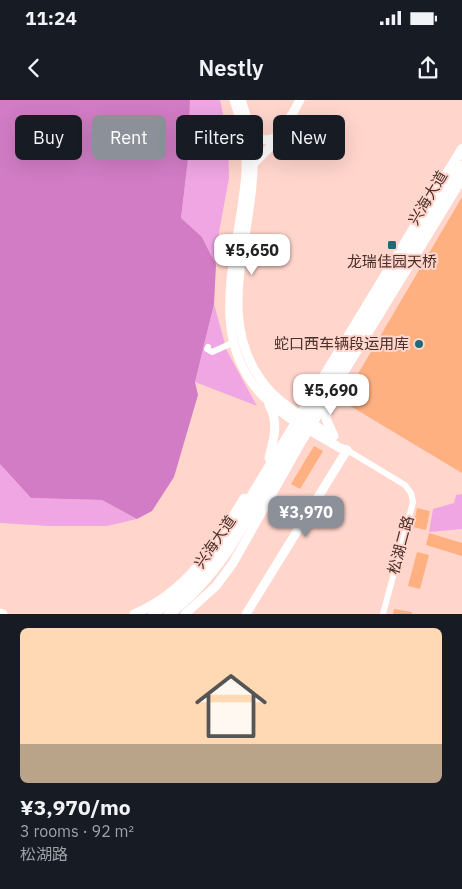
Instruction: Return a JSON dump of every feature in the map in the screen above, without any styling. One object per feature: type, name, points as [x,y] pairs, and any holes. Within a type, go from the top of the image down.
[{"type":"main road","points":[[153,614],[195,581],[215,556],[462,149]]},
{"type":"main road","points":[[170,614],[202,584],[229,549],[462,166]]},
{"type":"street","points":[[234,100],[241,121],[246,171],[229,306],[232,342],[238,360],[246,374],[265,398],[274,414],[274,438],[269,458]]},
{"type":"street","points":[[241,100],[245,115]]},
{"type":"street","points":[[292,115],[300,100]]},
{"type":"street","name":"兴海大道","points":[[134,614],[168,596],[199,566],[217,542],[462,142]]},
{"type":"street","points":[[246,171],[273,144]]},
{"type":"street","points":[[253,160],[252,190],[238,292],[242,340],[249,359],[260,378],[295,416]]},
{"type":"street","name":"兴海大道","points":[[185,614],[205,597],[225,575],[299,446],[462,179]]},
{"type":"street","points":[[208,347],[207,349],[212,352],[232,342]]},
{"type":"street","points":[[329,396],[326,419],[330,431],[336,440]]},
{"type":"street","points":[[265,398],[336,440],[346,450]]},
{"type":"street","points":[[311,426],[325,439],[346,450]]},
{"type":"street","points":[[299,446],[310,439],[325,439]]},
{"type":"street","points":[[246,614],[346,450]]},
{"type":"street","name":"松湖二路","points":[[346,450],[405,485],[412,497],[413,502],[383,614]]},
{"type":"shaded area","points":[[0,100],[190,100],[189,115],[176,115],[176,160],[188,160],[181,218],[202,237],[216,265],[214,304],[195,382],[198,395],[174,477],[152,511],[137,519],[102,500],[31,498],[0,464]]},
{"type":"shaded area","points":[[190,100],[220,100],[223,115],[189,115]]},
{"type":"shaded area","points":[[188,160],[229,160],[229,178],[219,232],[216,265],[202,237],[181,218]]},
{"type":"shaded area","points":[[214,304],[227,351],[257,406],[195,382]]},
{"type":"shaded area","points":[[0,464],[31,498],[102,500],[137,519],[107,526],[49,526],[0,523]]},
{"type":"shaded area","points":[[462,494],[462,529],[429,532],[433,509],[454,503],[456,495]]},
{"type":"building","name":"蛇口西车辆段运用库","points":[[462,197],[462,473],[342,401]]},
{"type":"building","points":[[314,446],[323,451],[300,489],[291,484]]},
{"type":"building","points":[[417,508],[430,511],[426,530],[413,527]]},
{"type":"building","points":[[429,533],[462,543],[462,556],[426,545]]},
{"type":"building","points":[[417,552],[429,555],[420,589],[408,586]]},
{"type":"building","points":[[394,609],[412,612],[412,614],[393,614]]},
{"type":"place","name":"龙瑞佳园天桥","points":[[392,245]]},
{"type":"place","name":"蛇口西车辆段运用库","points":[[419,344]]}]
